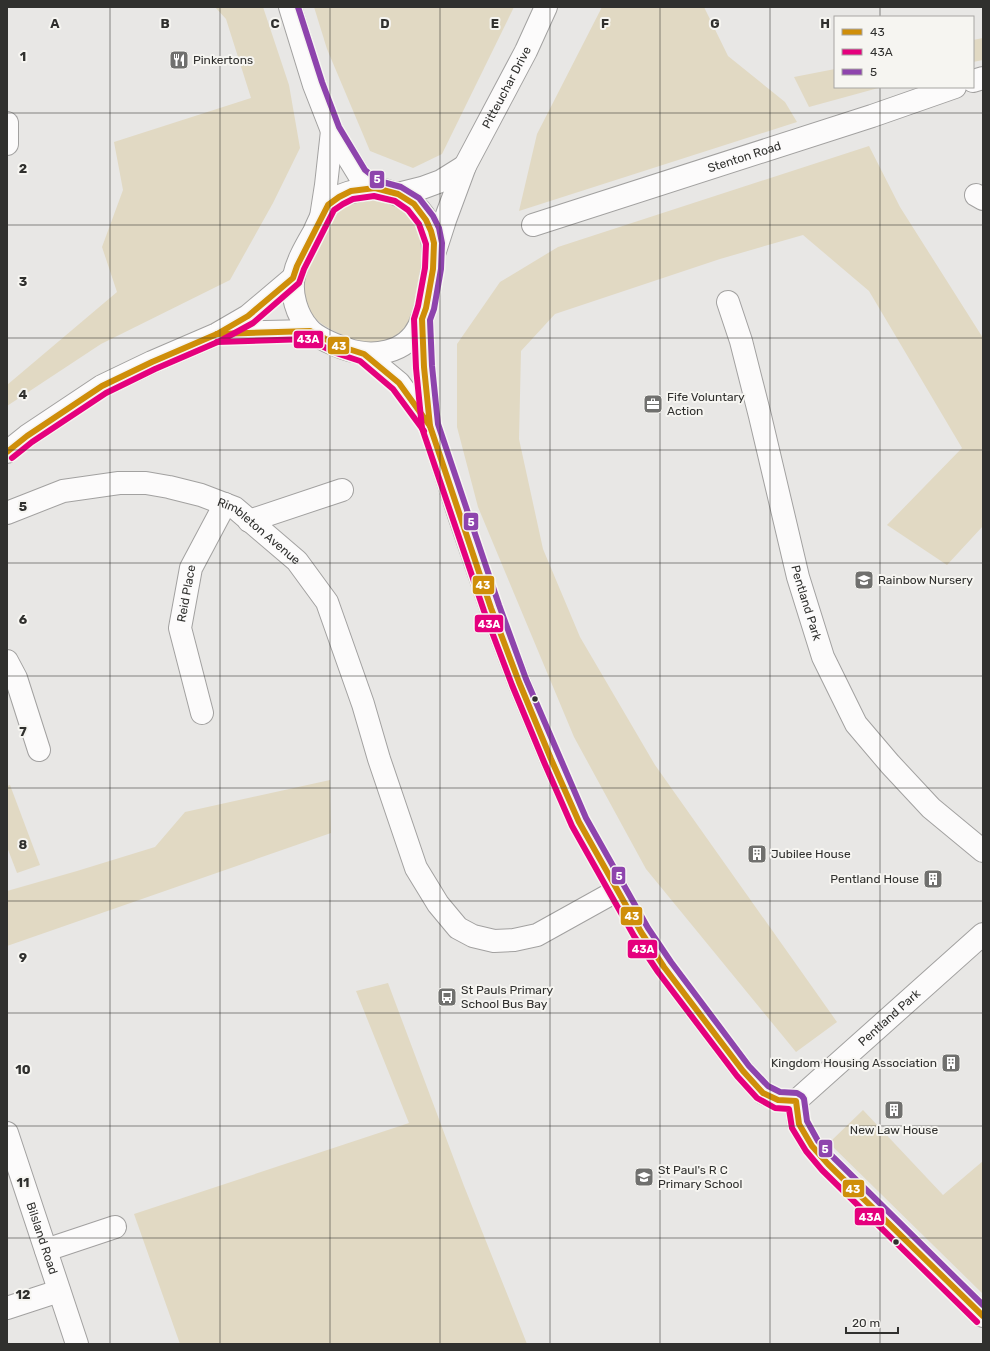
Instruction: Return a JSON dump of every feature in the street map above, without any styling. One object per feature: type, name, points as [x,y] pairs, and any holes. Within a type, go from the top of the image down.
[{"type":"street","points":[[290,7],[314,85],[332,131],[359,175],[375,188]]},
{"type":"street","name":"Pitteuchar Drive","points":[[433,258],[465,166],[526,51],[546,7]]},
{"type":"street","name":"Stenton Road","points":[[532,225],[852,122],[952,88]]},
{"type":"street","points":[[7,123],[7,144]]},
{"type":"street","points":[[321,218],[332,131]]},
{"type":"street","points":[[398,194],[422,188],[441,181],[465,166]]},
{"type":"street","points":[[375,188],[398,194],[414,204],[426,220],[434,243],[429,291],[422,319],[414,334],[404,344],[392,350],[380,354],[364,354],[339,346],[310,330],[298,313],[295,302],[293,278],[297,266],[328,205],[339,197],[350,192],[375,188]]},
{"type":"street","points":[[7,452],[27,436],[102,386],[152,362],[217,334],[248,316],[293,278]]},
{"type":"street","name":"Pentland Park","points":[[728,302],[741,341],[798,577],[823,657],[856,724],[890,764],[931,808],[983,851]]},
{"type":"street","points":[[422,319],[424,368],[430,426],[491,608],[522,689],[578,822],[641,932],[664,967],[743,1071],[763,1093],[778,1100],[796,1101],[799,1124],[812,1146],[828,1164],[983,1316]]},
{"type":"street","points":[[217,334],[310,330]]},
{"type":"street","points":[[364,354],[399,383],[430,426]]},
{"type":"street","name":"Rimbleton Avenue","points":[[7,513],[63,491],[119,483],[146,483],[169,487],[201,495],[235,508],[297,561],[327,602],[363,704],[379,759],[416,868],[438,904],[458,928],[473,936],[494,941],[514,940],[537,935],[618,890]]},
{"type":"street","points":[[249,521],[342,490]]},
{"type":"street","name":"Reid Place","points":[[202,713],[180,628],[190,568],[225,504]]},
{"type":"street","points":[[7,661],[16,678],[39,750]]},
{"type":"street","name":"Pentland Park","points":[[796,1101],[983,934]]},
{"type":"street","name":"Bilsland Road","points":[[7,1133],[77,1344]]},
{"type":"street","points":[[46,1250],[115,1227]]},
{"type":"street","points":[[7,1308],[59,1291]]},
{"type":"shaded area","points":[[215,7],[263,7],[289,85],[300,148],[273,203],[230,280],[101,344],[7,406],[7,385],[117,292],[102,247],[123,190],[114,142],[251,98],[226,19]]},
{"type":"shaded area","points":[[314,7],[514,7],[442,154],[413,168],[370,151],[327,49]]},
{"type":"shaded area","points":[[602,7],[704,7],[728,56],[785,102],[797,122],[519,211],[537,134]]},
{"type":"shaded area","points":[[983,38],[983,60],[974,62],[974,40]]},
{"type":"shaded area","points":[[834,69],[834,88],[878,88],[809,107],[794,77]]},
{"type":"shaded area","points":[[869,146],[900,207],[983,338],[983,526],[947,565],[887,525],[962,448],[869,291],[803,235],[720,259],[555,314],[521,351],[519,439],[543,549],[580,637],[655,765],[837,1022],[796,1052],[646,869],[574,737],[478,507],[457,427],[457,344],[500,282],[558,247]]},
{"type":"shaded area","points":[[373,198],[398,207],[411,218],[420,232],[423,252],[416,306],[412,319],[400,333],[382,343],[376,344],[359,342],[322,324],[314,317],[308,307],[303,291],[304,278],[307,268],[317,245],[336,215],[349,205]]},
{"type":"shaded area","points":[[330,780],[331,833],[7,946],[7,891],[155,847],[185,812]]},
{"type":"shaded area","points":[[10,785],[40,865],[17,873],[7,847],[7,786]]},
{"type":"shaded area","points":[[388,983],[464,1186],[527,1344],[180,1344],[134,1214],[409,1123],[356,991]]},
{"type":"shaded area","points":[[863,1110],[943,1195],[983,1161],[983,1294],[829,1143]]},
{"type":"transit line","name":"5","points":[[298,7],[322,82],[339,127],[365,170],[379,181],[401,187],[419,198],[433,216],[439,228],[442,243],[441,269],[434,309],[430,320],[432,366],[438,424],[499,605],[526,679],[586,818],[648,928],[671,962],[749,1066],[768,1086],[780,1092],[797,1093],[802,1096],[804,1099],[807,1121],[818,1141],[983,1305]]},
{"type":"transit line","name":"43","points":[[7,452],[27,436],[102,386],[152,362],[217,334],[248,316],[293,278],[297,266],[328,205],[339,197],[351,191],[375,188],[398,194],[414,204],[426,220],[434,243],[433,269],[426,308],[422,319],[424,367],[430,426],[491,608],[519,682],[579,822],[641,932],[664,967],[743,1071],[763,1093],[778,1100],[796,1101],[799,1124],[812,1146],[828,1164],[983,1316]]},
{"type":"transit line","name":"43A","points":[[12,458],[32,442],[106,393],[155,369],[220,341],[253,323],[299,283],[304,269],[334,210],[343,204],[353,199],[374,196],[395,201],[408,210],[419,224],[426,244],[425,268],[414,319],[416,368],[422,428],[484,611],[512,685],[572,826],[634,936],[658,972],[737,1076],[757,1098],[775,1108],[789,1109],[792,1128],[806,1151],[822,1170],[977,1322]]},
{"type":"transit line","name":"43","points":[[217,334],[310,331],[339,346],[364,354],[399,383],[430,426]]},
{"type":"transit line","name":"43A","points":[[217,342],[308,339],[336,353],[360,361],[393,389],[424,431]]},
{"type":"place","name":"Pinkertons","points":[[179,60]]},
{"type":"place","name":"Fife Voluntary Action","points":[[653,404]]},
{"type":"place","name":"Rainbow Nursery","points":[[864,580]]},
{"type":"place","name":"Jubilee House","points":[[757,854]]},
{"type":"place","name":"Pentland House","points":[[933,879]]},
{"type":"place","name":"St Pauls Primary School Bus Bay","points":[[447,997]]},
{"type":"place","name":"Kingdom Housing Association","points":[[951,1063]]},
{"type":"place","name":"New Law House","points":[[894,1110]]},
{"type":"place","name":"St Paul's R C Primary School","points":[[644,1177]]}]
